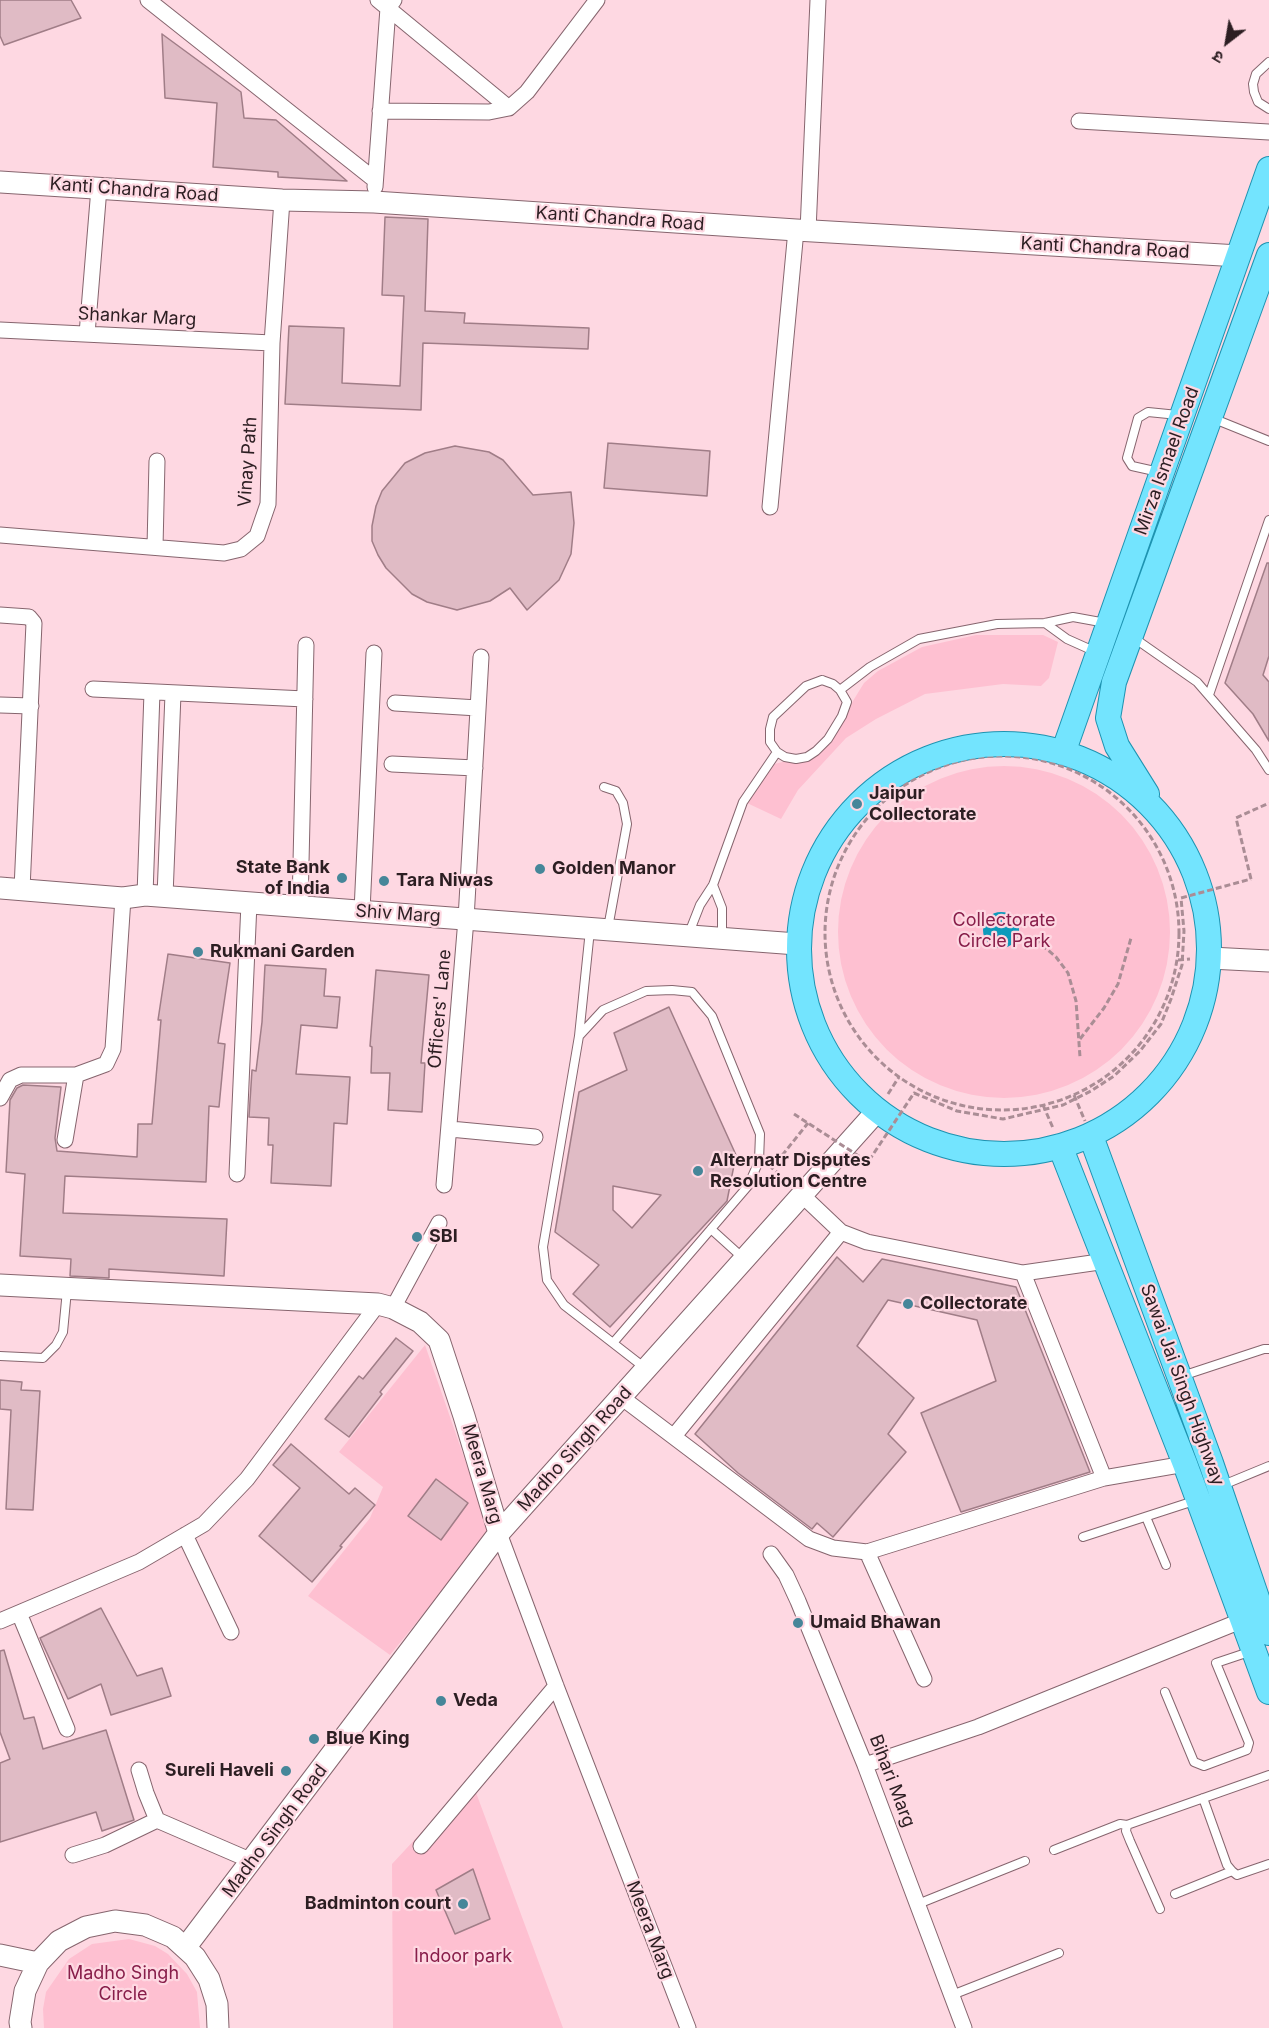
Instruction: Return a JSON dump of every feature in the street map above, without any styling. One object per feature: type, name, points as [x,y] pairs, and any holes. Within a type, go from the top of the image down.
[{"type":"main road","name":"Mirza Ismael Road","points":[[1063,753],[1269,170]]},
{"type":"main road","points":[[1164,820],[1131,786],[1087,762],[1063,753],[1006,742],[945,751],[903,768],[862,797],[827,840],[806,888],[797,944],[801,990],[813,1026],[840,1074],[877,1111],[914,1134],[958,1149],[1012,1155],[1092,1139],[1150,1095],[1183,1052],[1204,1001],[1210,958],[1208,917],[1195,871],[1164,820],[1117,746],[1108,718],[1114,682],[1269,255]]},
{"type":"main road","name":"Sawai Jai Singh Highway","points":[[1092,1139],[1219,1487],[1259,1624]]},
{"type":"main road","points":[[1060,1146],[1198,1500],[1259,1624],[1269,1692]]},
{"type":"street","points":[[148,0],[375,180]]},
{"type":"street","points":[[380,111],[489,112],[509,108],[527,92],[597,0]]},
{"type":"street","points":[[770,507],[802,231],[818,0]]},
{"type":"street","points":[[374,202],[387,2]]},
{"type":"street","points":[[387,2],[509,108]]},
{"type":"street","points":[[1079,121],[1269,132]]},
{"type":"street","name":"Kanti Chandra Road","points":[[0,182],[282,200],[374,202],[802,231],[1239,256]]},
{"type":"street","points":[[87,334],[99,188]]},
{"type":"street","name":"Vinay Path","points":[[0,535],[224,553],[241,549],[257,536],[268,504],[272,343],[282,200]]},
{"type":"street","name":"Shankar Marg","points":[[0,330],[272,343]]},
{"type":"street","points":[[155,547],[158,461]]},
{"type":"street","points":[[0,615],[29,616],[34,623],[22,889]]},
{"type":"street","points":[[300,906],[306,645]]},
{"type":"street","points":[[362,911],[374,652]]},
{"type":"street","name":"Officers' Lane","points":[[444,1185],[466,919],[481,657]]},
{"type":"street","points":[[93,689],[305,699]]},
{"type":"street","points":[[152,692],[155,896]]},
{"type":"street","points":[[155,896],[173,694]]},
{"type":"street","points":[[395,702],[478,708]]},
{"type":"street","points":[[0,705],[31,706]]},
{"type":"street","points":[[392,764],[475,768]]},
{"type":"street","name":"Shiv Marg","points":[[0,888],[123,898],[155,896],[300,906],[797,944]]},
{"type":"street","points":[[0,1098],[10,1080],[21,1075],[76,1075],[106,1064],[113,1049],[123,898]]},
{"type":"street","points":[[237,1174],[249,903]]},
{"type":"street","points":[[1210,958],[1269,960]]},
{"type":"street","points":[[65,1140],[76,1075]]},
{"type":"street","name":"Madho Singh Road","points":[[185,1948],[499,1533],[877,1111]]},
{"type":"street","points":[[450,1129],[534,1137]]},
{"type":"street","points":[[802,1195],[842,1232],[867,1242],[1023,1273],[1106,1261]]},
{"type":"street","points":[[0,1621],[139,1562],[204,1524],[247,1479],[385,1306],[439,1223]]},
{"type":"street","points":[[674,1436],[842,1232]]},
{"type":"street","points":[[1023,1273],[1104,1478]]},
{"type":"street","name":"Meera Marg","points":[[0,1285],[385,1306],[420,1322],[439,1340],[499,1533],[688,2028]]},
{"type":"street","points":[[621,1397],[809,1539],[833,1548],[867,1552],[1104,1478],[1185,1464]]},
{"type":"street","points":[[185,1535],[231,1632]]},
{"type":"street","points":[[867,1552],[924,1680]]},
{"type":"street","name":"Bihari Marg","points":[[771,1554],[786,1575],[798,1601],[866,1765],[964,2028]]},
{"type":"street","points":[[19,1613],[67,1729]]},
{"type":"street","points":[[866,1765],[978,1727],[1259,1624]]},
{"type":"street","points":[[421,1846],[556,1686]]},
{"type":"street","points":[[139,1770],[157,1820],[252,1862]]},
{"type":"street","points":[[73,1855],[105,1845],[157,1820]]},
{"type":"street","points":[[21,2028],[25,1991],[38,1963],[59,1941],[86,1927],[115,1921],[145,1925],[173,1937],[195,1957],[210,1979],[217,2004],[218,2028]]},
{"type":"street","points":[[0,1955],[38,1963]]},
{"type":"lane","points":[[1269,62],[1256,74],[1253,84],[1258,102],[1269,109]]},
{"type":"lane","points":[[1162,473],[1132,465],[1127,458],[1138,418],[1148,412],[1183,415]]},
{"type":"lane","points":[[1211,418],[1269,441]]},
{"type":"lane","points":[[1209,695],[1269,520]]},
{"type":"lane","points":[[840,690],[870,667],[919,639],[997,624],[1045,623],[1073,616],[1109,623]]},
{"type":"lane","points":[[1045,623],[1067,639],[1099,653]]},
{"type":"lane","points":[[1130,636],[1197,682],[1256,750],[1269,770]]},
{"type":"lane","points":[[822,680],[840,690],[847,702],[832,732],[816,751],[807,757],[796,759],[785,757],[777,752],[770,742],[770,729],[773,717],[786,703],[806,686],[822,680]]},
{"type":"lane","points":[[688,936],[700,905],[713,885],[743,802],[777,752]]},
{"type":"lane","points":[[604,787],[616,791],[623,804],[627,824],[599,929],[543,1247],[547,1280],[564,1305],[646,1369]]},
{"type":"lane","points":[[713,885],[722,908],[722,938]]},
{"type":"lane","points":[[579,1036],[603,1010],[646,991],[692,992],[712,1016],[760,1134],[759,1161],[748,1186],[613,1343]]},
{"type":"lane","points":[[711,1229],[745,1259]]},
{"type":"lane","points":[[0,1356],[43,1358],[56,1345],[63,1332],[68,1289]]},
{"type":"lane","points":[[1179,1376],[1264,1348],[1269,1349]]},
{"type":"lane","points":[[1219,1487],[1269,1466]]},
{"type":"lane","points":[[1083,1537],[1198,1500]]},
{"type":"lane","points":[[1146,1517],[1166,1565]]},
{"type":"lane","points":[[1166,1692],[1194,1762],[1204,1766],[1247,1750],[1249,1743],[1216,1663],[1259,1624]]},
{"type":"lane","points":[[1054,1850],[1120,1824],[1127,1825],[1269,1775]]},
{"type":"lane","points":[[1203,1798],[1227,1864],[1232,1871],[1237,1875],[1269,1864]]},
{"type":"lane","points":[[1127,1825],[1126,1831],[1160,1909]]},
{"type":"lane","points":[[918,1904],[1025,1861]]},
{"type":"lane","points":[[1174,1894],[1232,1871]]},
{"type":"lane","points":[[952,1995],[1059,1953]]},
{"type":"path","points":[[1010,755],[1046,761],[1082,774],[1113,794],[1139,820],[1160,851],[1173,886],[1180,923],[1178,960],[1168,996],[1152,1029],[1129,1058],[1100,1081],[1074,1095],[1031,1108],[994,1110],[957,1104],[922,1091],[891,1071],[864,1045],[844,1014],[830,979],[824,943],[826,906],[835,870],[852,836],[874,807],[903,784],[936,767],[972,757],[1010,755]]},
{"type":"path","points":[[794,1114],[868,1162],[914,1093],[957,1111],[1003,1119],[1063,1104],[1090,1092],[1114,1076],[1140,1052],[1161,1024],[1172,999],[1182,965],[1184,931],[1181,898],[1251,879],[1236,818],[1269,803]]},
{"type":"path","points":[[1078,1041],[1104,1008],[1118,984],[1131,938]]},
{"type":"path","points":[[1035,939],[1056,957],[1068,973],[1076,1001],[1080,1057]]},
{"type":"path","points":[[1074,1095],[1092,1139]]},
{"type":"path","points":[[772,1168],[808,1123]]},
{"type":"green space","points":[[976,635],[1043,635],[1058,642],[1049,678],[1041,686],[1003,684],[925,694],[876,719],[846,738],[798,790],[781,819],[747,803],[767,766],[805,756],[824,741],[840,722],[864,683],[878,671],[922,647]]},
{"type":"green space","name":"Collectorate Circle Park","points":[[1004,766],[1036,769],[1068,778],[1096,794],[1122,814],[1142,840],[1158,868],[1167,900],[1170,932],[1167,964],[1158,996],[1142,1024],[1122,1050],[1096,1070],[1068,1086],[1036,1095],[1004,1098],[972,1095],[940,1086],[912,1070],[886,1050],[866,1024],[850,996],[841,964],[838,932],[841,900],[850,868],[866,840],[886,814],[912,794],[940,778],[972,769]]},
{"type":"green space","points":[[425,1345],[490,1532],[390,1655],[308,1596],[370,1518],[383,1487],[339,1452]]},
{"type":"green space","name":"Indoor park","points":[[471,1779],[563,2028],[393,2028],[392,1864]]},
{"type":"green space","name":"Madho Singh Circle","points":[[129,1939],[155,1946],[168,1954],[187,1974],[197,1992],[200,2028],[44,2028],[43,2009],[46,1992],[69,1959],[92,1944]]},
{"type":"water","points":[[1001,912],[1013,918],[1019,930],[1013,942],[1001,948],[989,942],[983,930],[989,918]]},
{"type":"building","points":[[0,0],[71,0],[81,18],[4,45],[0,36]]},
{"type":"building","points":[[162,34],[241,92],[244,118],[276,120],[347,181],[278,177],[278,172],[213,167],[217,103],[165,98]]},
{"type":"building","points":[[385,217],[428,219],[425,311],[465,313],[464,323],[589,328],[588,349],[423,343],[421,410],[285,404],[289,326],[344,328],[342,383],[400,386],[404,296],[382,295]]},
{"type":"building","points":[[608,443],[710,451],[707,496],[604,488]]},
{"type":"building","points":[[455,446],[489,452],[503,460],[533,495],[571,492],[574,523],[571,554],[559,580],[527,610],[510,588],[490,601],[457,610],[427,602],[412,594],[386,568],[378,555],[372,541],[372,526],[382,491],[405,463],[425,453]]},
{"type":"building","points":[[1267,563],[1269,563],[1269,656],[1263,675],[1269,682],[1269,741],[1253,714],[1225,683]]},
{"type":"building","points":[[168,954],[230,963],[218,1043],[225,1044],[219,1107],[209,1106],[206,1182],[65,1176],[63,1213],[227,1219],[224,1276],[109,1269],[109,1278],[70,1276],[71,1259],[20,1256],[25,1174],[6,1172],[10,1100],[17,1088],[23,1085],[61,1087],[55,1138],[57,1151],[137,1157],[138,1124],[152,1124],[161,1020],[158,1020]]},
{"type":"building","points":[[265,965],[326,969],[324,996],[340,997],[337,1028],[301,1025],[296,1074],[350,1077],[347,1124],[334,1123],[331,1186],[271,1183],[273,1145],[268,1145],[269,1118],[249,1117],[252,1070],[256,1071],[262,1022]]},
{"type":"building","points":[[376,970],[429,975],[421,1063],[425,1063],[422,1112],[388,1110],[390,1073],[371,1073],[372,1047],[370,1046]]},
{"type":"building","name":"Alternatr Disputes Resolution Centre","points":[[669,1007],[736,1155],[727,1201],[610,1327],[573,1294],[599,1265],[555,1232],[579,1092],[627,1070],[614,1033]],"holes":[[[613,1186],[661,1195],[632,1228],[613,1210]]]},
{"type":"building","points":[[837,1257],[863,1282],[882,1259],[1016,1287],[1090,1472],[961,1512],[921,1413],[996,1381],[977,1320],[888,1300],[857,1346],[914,1398],[888,1434],[906,1452],[833,1537],[817,1523],[812,1529],[738,1473],[695,1434]]},
{"type":"building","points":[[396,1338],[413,1351],[380,1392],[382,1394],[349,1437],[325,1419],[359,1376],[363,1379]]},
{"type":"building","points":[[0,1380],[22,1382],[21,1390],[40,1391],[33,1510],[6,1509],[11,1410],[0,1409]]},
{"type":"building","points":[[291,1444],[349,1494],[355,1488],[375,1505],[312,1582],[259,1536],[300,1488],[273,1465]]},
{"type":"building","points":[[436,1479],[468,1503],[441,1540],[408,1516]]},
{"type":"building","points":[[101,1608],[137,1676],[162,1668],[171,1696],[111,1715],[101,1684],[68,1699],[40,1638]]},
{"type":"building","points":[[4,1650],[24,1719],[34,1717],[43,1749],[106,1730],[134,1820],[102,1831],[96,1812],[0,1842],[0,1763],[10,1759],[0,1732],[0,1651]]},
{"type":"building","name":"Badminton court","points":[[473,1869],[490,1919],[455,1934],[436,1890]]},
{"type":"place","name":"Jaipur Collectorate","points":[[857,804]]},
{"type":"place","name":"Golden Manor","points":[[540,869]]},
{"type":"place","name":"State Bank of India","points":[[342,878]]},
{"type":"place","name":"Tara Niwas","points":[[384,881]]},
{"type":"place","name":"Rukmani Garden","points":[[198,952]]},
{"type":"place","name":"Alternatr Disputes Resolution Centre","points":[[698,1171]]},
{"type":"place","name":"SBI","points":[[417,1237]]},
{"type":"place","name":"Collectorate","points":[[908,1304]]},
{"type":"place","name":"Umaid Bhawan","points":[[798,1623]]},
{"type":"place","name":"Veda","points":[[441,1701]]},
{"type":"place","name":"Blue King","points":[[314,1739]]},
{"type":"place","name":"Sureli Haveli","points":[[286,1771]]},
{"type":"place","name":"Badminton court","points":[[463,1904]]}]
